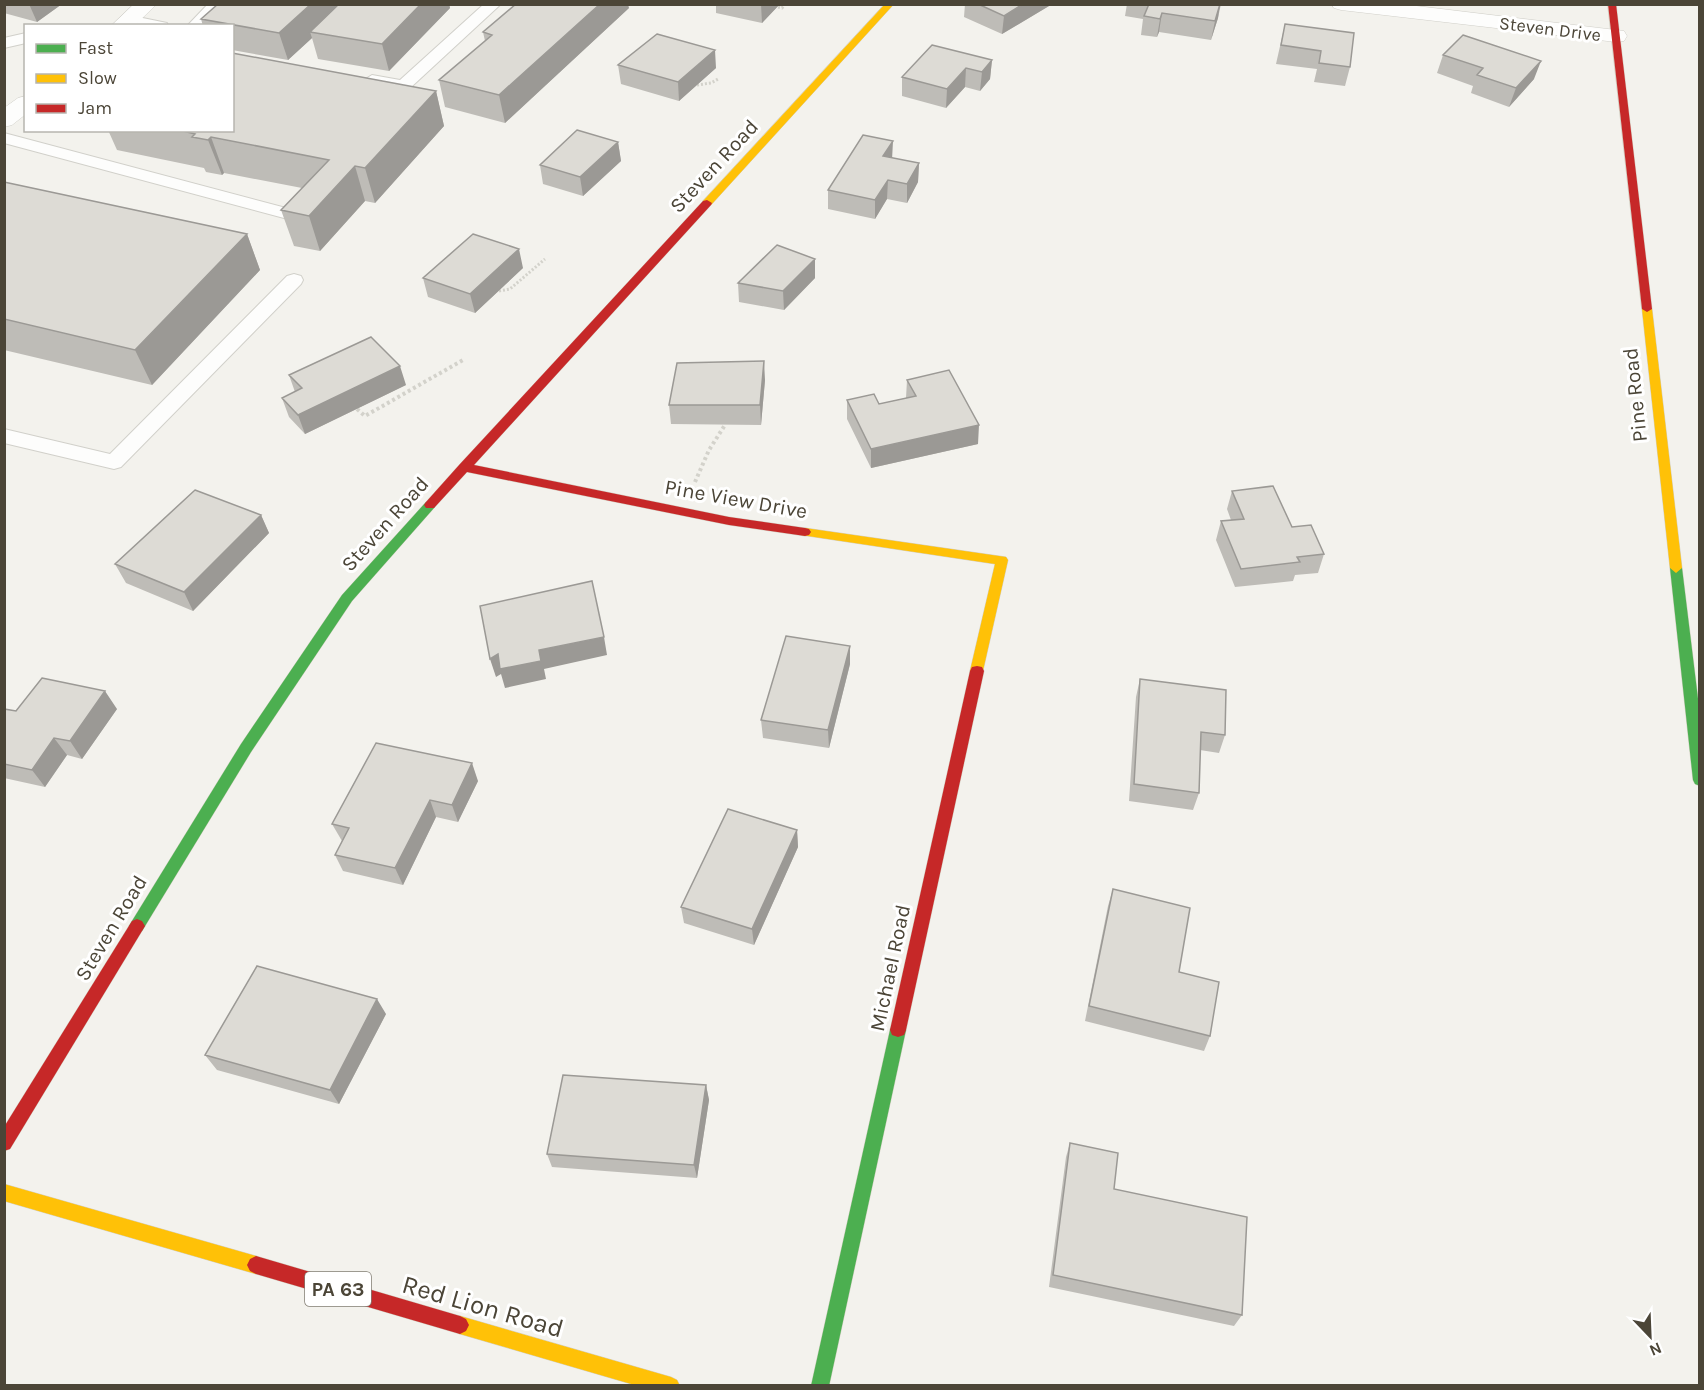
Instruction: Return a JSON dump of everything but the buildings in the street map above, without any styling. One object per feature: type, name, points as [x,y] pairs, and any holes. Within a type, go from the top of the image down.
[{"type":"street","points":[[125,22],[147,4]]},
{"type":"street","name":"Steven Road","points":[[4,1143],[246,748],[347,598],[464,467],[890,4]]},
{"type":"street","name":"Steven Drive","points":[[1341,4],[1616,36]]},
{"type":"street","name":"Pine Road","points":[[1612,4],[1700,780]]},
{"type":"street","name":"Pine View Drive","points":[[464,467],[729,521],[1002,560]]},
{"type":"street","name":"Michael Road","points":[[820,1386],[1002,560]]},
{"type":"street","name":"Red Lion Road","points":[[4,1192],[671,1386]]},
{"type":"lane","points":[[196,24],[218,5],[215,4]]},
{"type":"lane","points":[[360,78],[403,86],[494,4]]},
{"type":"lane","points":[[125,22],[143,24]]},
{"type":"lane","points":[[4,43],[22,31]]},
{"type":"lane","points":[[4,138],[299,217]]},
{"type":"lane","points":[[4,436],[114,462],[294,280]]},
{"type":"path","points":[[778,7],[782,8],[785,4]]},
{"type":"path","points":[[697,85],[711,83],[718,79]]},
{"type":"path","points":[[499,291],[510,288],[545,260]]},
{"type":"path","points":[[357,409],[365,416],[464,360]]},
{"type":"path","points":[[684,512],[709,450],[725,425]]},
{"type":"traffic: fast","points":[[137,926],[246,748],[347,598],[430,505]]},
{"type":"traffic: fast","points":[[1676,568],[1700,780]]},
{"type":"traffic: fast","points":[[820,1386],[898,1030]]},
{"type":"traffic: slow","points":[[707,203],[890,4]]},
{"type":"traffic: slow","points":[[1647,309],[1676,568]]},
{"type":"traffic: slow","points":[[805,532],[1002,560],[977,671]]},
{"type":"traffic: slow","points":[[4,1192],[256,1265]]},
{"type":"traffic: slow","points":[[460,1325],[671,1386]]},
{"type":"traffic: jam","points":[[1612,4],[1647,309]]},
{"type":"traffic: jam","points":[[430,505],[707,203]]},
{"type":"traffic: jam","points":[[464,467],[729,521],[805,532]]},
{"type":"traffic: jam","points":[[898,1030],[977,671]]},
{"type":"traffic: jam","points":[[4,1143],[137,926]]},
{"type":"traffic: jam","points":[[256,1265],[460,1325]]}]
